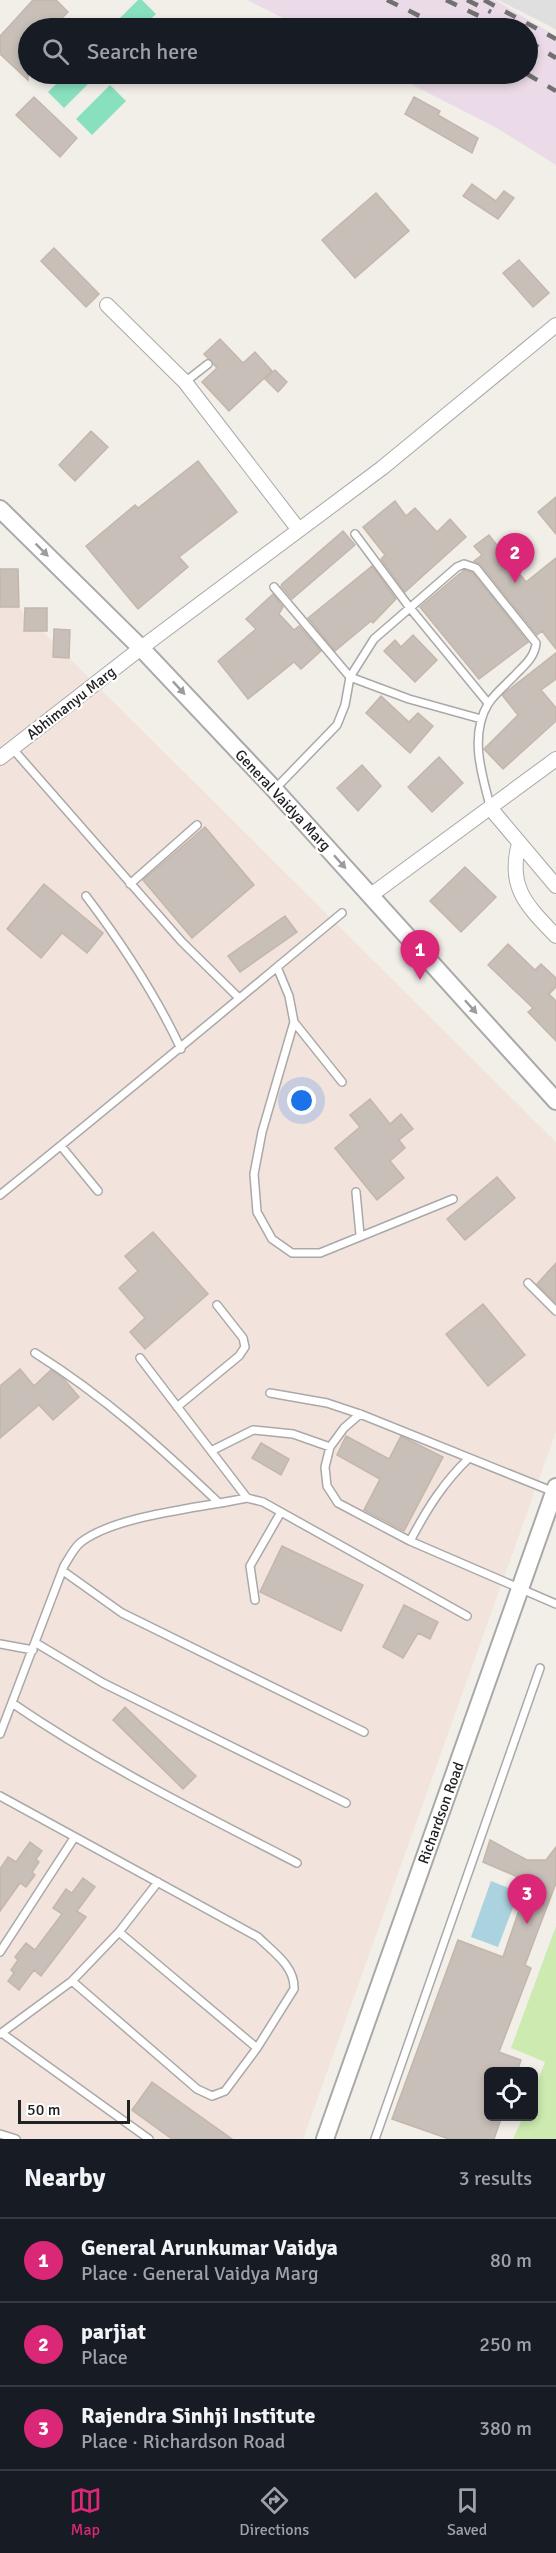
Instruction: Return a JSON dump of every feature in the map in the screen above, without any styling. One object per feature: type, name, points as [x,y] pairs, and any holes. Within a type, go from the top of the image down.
[{"type":"street","points":[[107,304],[185,382],[299,530]]},
{"type":"street","name":"Abhimanyu Marg","points":[[0,758],[141,648],[382,468],[556,325]]},
{"type":"street","name":"General Vaidya Marg","points":[[0,509],[141,648],[274,789],[556,1101]]},
{"type":"street","points":[[371,895],[556,759]]},
{"type":"street","points":[[491,808],[519,844],[554,880]]},
{"type":"street","points":[[519,844],[514,863],[515,878],[523,897],[556,936]]},
{"type":"street","name":"Richardson Road","points":[[325,2139],[555,1489]]},
{"type":"lane","points":[[185,382],[208,364]]},
{"type":"lane","points":[[355,534],[410,608],[488,703]]},
{"type":"lane","points":[[274,789],[337,725],[345,705],[350,677],[374,639],[457,567],[464,564],[476,568],[536,643],[532,657],[488,703],[481,719],[478,748],[481,774],[491,808]]},
{"type":"lane","points":[[274,587],[350,677],[409,699],[481,719]]},
{"type":"lane","points":[[12,748],[130,884],[238,997]]},
{"type":"lane","points":[[130,884],[197,825]]},
{"type":"lane","points":[[86,896],[127,951],[158,1001],[181,1049]]},
{"type":"lane","points":[[0,1195],[181,1049],[238,997],[342,913]]},
{"type":"lane","points":[[277,967],[289,996],[294,1022],[260,1142],[254,1174],[257,1212],[272,1239],[292,1253],[320,1253],[360,1235],[410,1219],[453,1199]]},
{"type":"lane","points":[[294,1022],[342,1082]]},
{"type":"lane","points":[[61,1146],[98,1191]]},
{"type":"lane","points":[[356,1192],[360,1235]]},
{"type":"lane","points":[[528,1283],[556,1311]]},
{"type":"lane","points":[[177,1407],[239,1356],[245,1347],[243,1338],[217,1305]]},
{"type":"lane","points":[[35,1353],[75,1378],[148,1435],[219,1503]]},
{"type":"lane","points":[[140,1358],[247,1498]]},
{"type":"lane","points":[[270,1393],[327,1403],[360,1414],[469,1458],[555,1489]]},
{"type":"lane","points":[[360,1414],[344,1428],[330,1447],[325,1476],[327,1486],[339,1503],[410,1541],[556,1604]]},
{"type":"lane","points":[[211,1451],[253,1430],[293,1434],[330,1447]]},
{"type":"lane","points":[[410,1541],[433,1498],[447,1479],[469,1458]]},
{"type":"lane","points":[[0,1734],[63,1571],[78,1545],[94,1533],[119,1524],[247,1498],[263,1502],[467,1616]]},
{"type":"lane","points":[[255,1600],[250,1566],[281,1512]]},
{"type":"lane","points":[[63,1571],[122,1613],[364,1732]]},
{"type":"lane","points":[[0,1644],[34,1646],[103,1683],[346,1803]]},
{"type":"lane","points":[[375,2139],[540,1668]]},
{"type":"lane","points":[[12,1703],[123,1774],[297,1863]]},
{"type":"lane","points":[[0,1796],[258,1937],[289,1967],[295,1978],[294,1989],[257,2048],[225,2091],[212,2096],[196,2090],[72,1981]]},
{"type":"lane","points":[[0,1952],[74,1838]]},
{"type":"lane","points":[[149,2139],[2,2034],[72,1981],[119,1932],[158,1882]]},
{"type":"lane","points":[[119,1932],[257,2048]]},
{"type":"lane","points":[[0,2134],[16,2139]]},
{"type":"shaded area","points":[[247,0],[495,0],[526,18],[283,18]]},
{"type":"shaded area","points":[[498,0],[556,0],[556,30],[538,18]]},
{"type":"shaded area","points":[[538,25],[556,36],[556,165],[495,127],[411,84],[538,84]]},
{"type":"shaded area","points":[[0,589],[556,1142],[556,1432],[303,2139],[0,2139]]},
{"type":"green space","points":[[138,0],[142,0],[156,14],[152,18],[120,18]]},
{"type":"green space","points":[[56,84],[88,84],[64,108],[48,92]]},
{"type":"green space","points":[[110,85],[126,101],[92,135],[76,119]]},
{"type":"green space","points":[[556,1926],[556,2139],[513,2139],[521,2121],[538,2121],[538,2080],[545,2062],[511,2048]]},
{"type":"water","points":[[491,1881],[519,1892],[498,1947],[471,1937]]},
{"type":"building","points":[[33,0],[56,0],[68,12],[62,18],[18,18],[18,71],[0,54],[0,36]]},
{"type":"building","points":[[34,97],[77,138],[60,157],[16,115]]},
{"type":"building","points":[[414,97],[440,111],[438,115],[478,138],[472,153],[405,114]]},
{"type":"building","points":[[472,184],[496,201],[504,191],[514,198],[498,219],[463,196]]},
{"type":"building","points":[[376,193],[409,231],[355,278],[322,240]]},
{"type":"building","points":[[54,248],[99,294],[86,307],[41,261]]},
{"type":"building","points":[[519,260],[549,293],[533,307],[503,273]]},
{"type":"building","points":[[220,339],[243,363],[255,352],[272,371],[229,411],[202,382],[217,368],[204,354]]},
{"type":"building","points":[[275,370],[287,382],[278,392],[265,379]]},
{"type":"building","points":[[91,431],[108,447],[75,481],[59,465]]},
{"type":"building","points":[[198,461],[237,512],[179,557],[188,567],[138,609],[86,546],[135,505],[138,508]]},
{"type":"building","points":[[556,497],[556,534],[538,512]]},
{"type":"building","points":[[395,501],[406,516],[415,508],[437,532],[450,519],[466,537],[405,592],[381,559],[385,555],[363,527]]},
{"type":"building","points":[[343,531],[355,545],[292,599],[281,586],[282,584]]},
{"type":"building","points":[[489,535],[526,582],[556,558],[556,649],[542,631],[537,635],[480,564],[474,561],[482,555],[474,546]]},
{"type":"building","points":[[372,566],[396,599],[373,623],[371,621],[335,651],[308,618]]},
{"type":"building","points":[[0,569],[18,569],[19,607],[0,607]]},
{"type":"building","points":[[464,570],[473,573],[528,642],[479,679],[420,607]]},
{"type":"building","points":[[273,594],[283,607],[279,614],[294,630],[299,626],[321,651],[301,669],[294,662],[248,699],[218,661],[256,629],[246,619]]},
{"type":"building","points":[[25,608],[47,608],[47,631],[24,631]]},
{"type":"building","points":[[54,629],[70,630],[69,658],[53,657]]},
{"type":"building","points":[[413,635],[437,660],[415,682],[384,651],[395,640],[401,647]]},
{"type":"building","points":[[556,653],[556,679],[541,690],[556,708],[556,721],[503,769],[484,749],[518,715],[502,695]]},
{"type":"building","points":[[381,696],[409,722],[418,713],[433,726],[410,753],[366,713]]},
{"type":"building","points":[[439,757],[463,783],[432,812],[408,787]]},
{"type":"building","points":[[362,765],[381,786],[358,811],[337,788]]},
{"type":"building","points":[[205,827],[254,885],[192,938],[143,880]]},
{"type":"building","points":[[465,867],[496,897],[461,932],[430,901]]},
{"type":"building","points":[[44,884],[103,933],[87,953],[62,933],[41,958],[7,929]]},
{"type":"building","points":[[285,916],[297,932],[240,972],[228,956]]},
{"type":"building","points":[[508,944],[535,970],[541,964],[556,978],[556,987],[549,994],[556,1001],[556,1041],[528,1012],[533,1008],[488,965]]},
{"type":"building","points":[[370,1099],[390,1124],[401,1114],[413,1129],[399,1140],[405,1148],[390,1161],[404,1178],[377,1200],[335,1148],[360,1127],[350,1115]]},
{"type":"building","points":[[497,1177],[515,1198],[465,1240],[447,1219]]},
{"type":"building","points":[[153,1232],[208,1294],[145,1349],[130,1332],[145,1318],[119,1288],[138,1271],[125,1256]]},
{"type":"building","points":[[556,1263],[556,1303],[537,1284]]},
{"type":"building","points":[[483,1304],[525,1355],[488,1386],[446,1334]]},
{"type":"building","points":[[20,1369],[34,1386],[51,1370],[63,1378],[79,1397],[53,1420],[39,1405],[0,1438],[0,1386]]},
{"type":"building","points":[[346,1436],[389,1459],[401,1436],[443,1457],[404,1531],[364,1510],[380,1479],[337,1455]]},
{"type":"building","points":[[261,1443],[289,1459],[281,1475],[252,1458]]},
{"type":"building","points":[[282,1546],[363,1585],[341,1631],[260,1592]]},
{"type":"building","points":[[404,1605],[438,1622],[430,1639],[418,1633],[403,1658],[383,1647]]},
{"type":"building","points":[[125,1707],[196,1776],[183,1789],[113,1720]]},
{"type":"building","points":[[490,1840],[527,1860],[546,1860],[556,1847],[556,1883],[525,1965],[531,1968],[499,2052],[521,2060],[519,2067],[484,2067],[484,2121],[500,2121],[494,2139],[449,2139],[392,2119],[458,1940],[503,1957],[526,1890],[518,1877],[483,1862]]},
{"type":"building","points":[[30,1842],[42,1851],[36,1859],[39,1862],[32,1872],[35,1875],[26,1887],[20,1883],[0,1911],[0,1869],[8,1857],[16,1862]]},
{"type":"building","points":[[83,1878],[95,1887],[77,1911],[86,1917],[41,1976],[34,1970],[19,1990],[8,1981],[14,1973],[11,1970],[18,1960],[15,1957],[26,1943],[35,1950],[62,1914],[53,1908],[66,1889],[72,1893]]},
{"type":"building","points":[[152,2082],[232,2139],[172,2139],[132,2110]]},
{"type":"railway","points":[[387,0],[424,18]]},
{"type":"railway","points":[[446,0],[483,18]]},
{"type":"railway","points":[[467,0],[491,12]]},
{"type":"railway","points":[[484,0],[517,18]]},
{"type":"railway","points":[[538,29],[556,39]]},
{"type":"railway","points":[[538,47],[556,58]]},
{"type":"railway","points":[[538,80],[556,91]]},
{"type":"place","name":"parjiat","points":[[515,583]]},
{"type":"place","name":"General Arunkumar Vaidya","points":[[420,980]]},
{"type":"place","name":"Rajendra Sinhji Institute","points":[[527,1924]]}]
